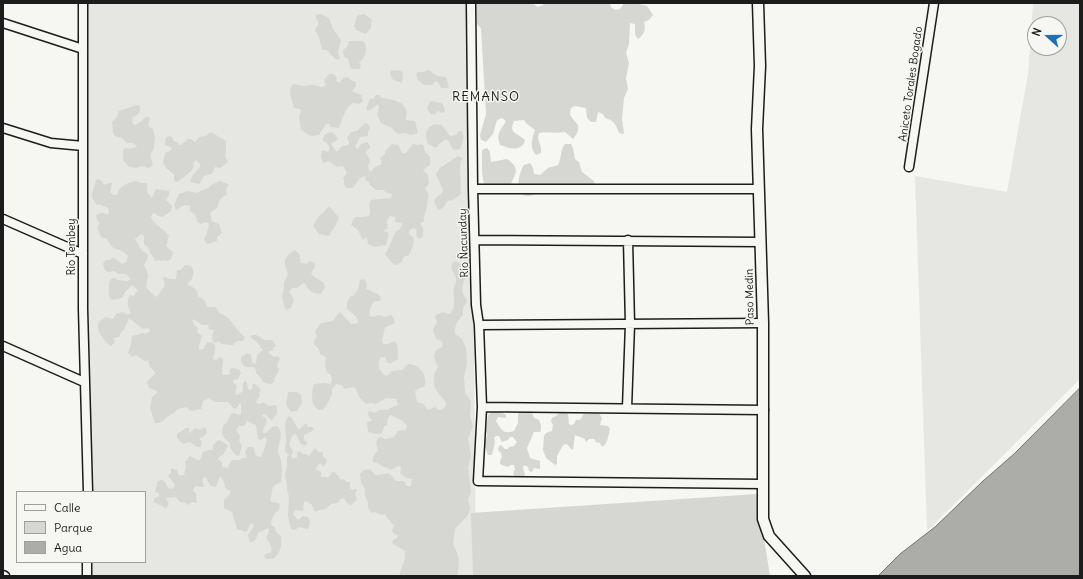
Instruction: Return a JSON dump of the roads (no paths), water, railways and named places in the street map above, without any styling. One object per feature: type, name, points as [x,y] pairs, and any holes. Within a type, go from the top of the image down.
[{"type":"street","name":"Río Tembey","points":[[83,3],[84,382],[88,491]]},
{"type":"street","name":"Río Ñacunday","points":[[471,3],[476,305],[479,325],[482,407],[478,481],[763,484]]},
{"type":"street","name":"Paso Medin","points":[[758,3],[760,66],[757,129],[763,323],[763,519],[769,536],[804,576]]},
{"type":"street","name":"Aniceto Torales Bogado","points":[[909,167],[934,3]]},
{"type":"street","points":[[3,23],[83,48]]},
{"type":"street","points":[[3,128],[51,144],[84,146]]},
{"type":"street","points":[[473,189],[759,189]]},
{"type":"street","points":[[3,219],[83,254]]},
{"type":"street","points":[[475,240],[761,242]]},
{"type":"street","points":[[627,408],[630,324],[628,240]]},
{"type":"street","points":[[479,325],[763,323]]},
{"type":"street","points":[[3,346],[84,382]]},
{"type":"street","points":[[482,407],[764,410]]},
{"type":"street","points":[[87,563],[87,576]]},
{"type":"water","points":[[1080,388],[1080,576],[878,576],[900,554],[935,527],[983,481],[1014,454]]},
{"type":"district","name":"REMANSO","points":[[486,97]]}]
